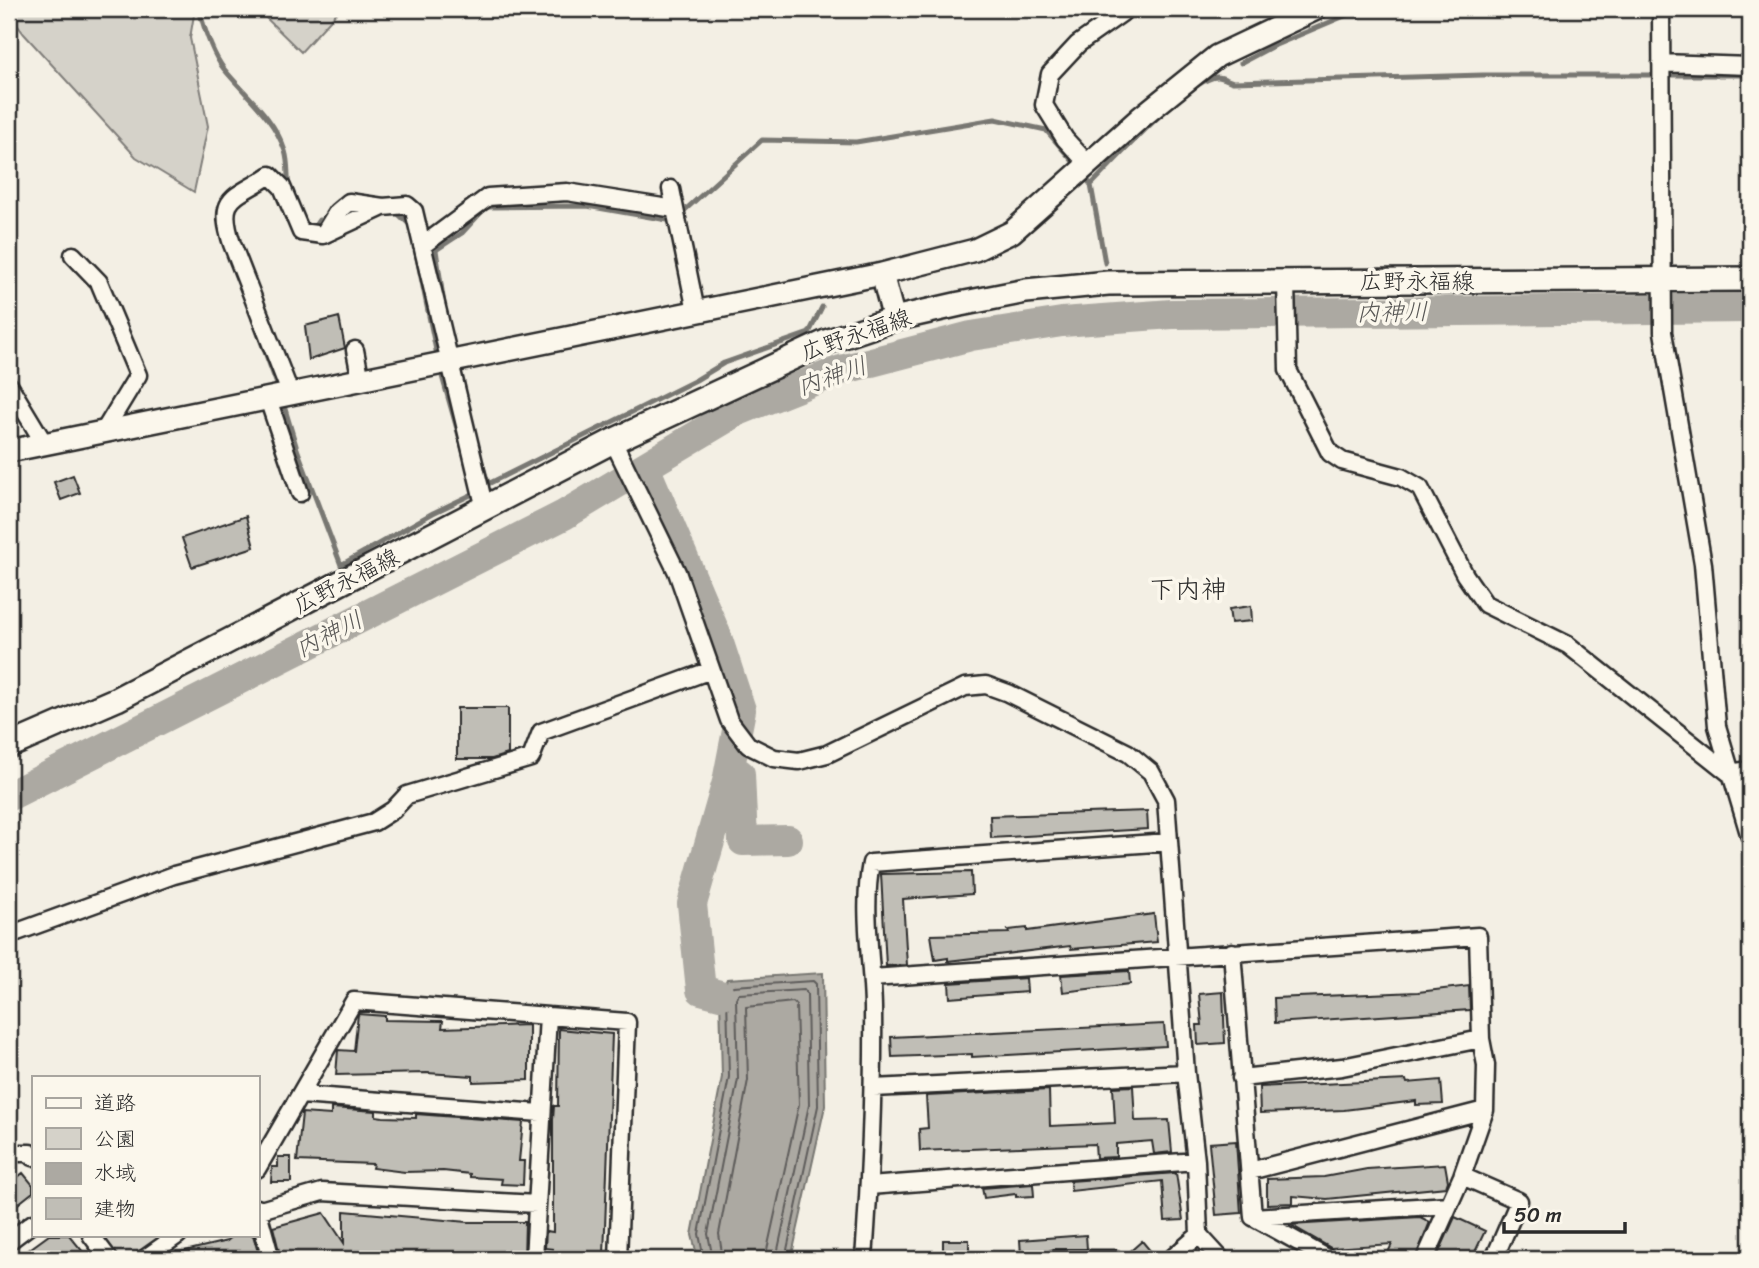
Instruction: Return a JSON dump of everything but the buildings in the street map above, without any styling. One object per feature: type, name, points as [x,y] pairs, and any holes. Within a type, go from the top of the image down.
[{"type":"main road","name":"広野永福線","points":[[9,746],[117,699],[485,509],[826,342],[894,319],[1026,292],[1108,283],[1750,279]]},
{"type":"street","points":[[9,452],[882,274],[975,250],[1012,232],[1158,102],[1217,56],[1317,9]]},
{"type":"street","points":[[1661,9],[1663,332],[1703,564],[1717,726],[1750,837]]},
{"type":"street","points":[[1089,165],[1066,139],[1044,105],[1050,74],[1078,44],[1122,13]]},
{"type":"street","points":[[1661,63],[1750,66]]},
{"type":"street","points":[[291,394],[224,220],[234,195],[270,175],[282,187],[301,232],[323,235],[383,207],[407,205],[414,211],[485,509]]},
{"type":"street","points":[[671,189],[696,311]]},
{"type":"street","points":[[422,246],[488,197],[568,192],[675,209]]},
{"type":"street","points":[[73,255],[99,282],[138,375],[104,431]]},
{"type":"street","points":[[882,274],[894,319]]},
{"type":"street","points":[[1286,282],[1288,370],[1331,453],[1342,461],[1401,477],[1420,488],[1465,575],[1485,604],[1568,645],[1729,773],[1750,770]]},
{"type":"street","points":[[355,350],[361,381]]},
{"type":"street","points":[[9,385],[44,443]]},
{"type":"street","points":[[268,399],[300,493]]},
{"type":"street","points":[[616,446],[677,572],[729,720],[748,745],[774,758],[799,761],[827,754],[965,687],[986,685],[1008,693],[1128,753],[1151,772],[1166,800],[1186,1073],[1196,1161],[1199,1235],[1222,1259]]},
{"type":"street","points":[[9,935],[174,875],[374,822],[393,810],[407,795],[531,758],[541,732],[711,670]]},
{"type":"street","points":[[864,1259],[873,1088],[872,978],[867,884],[870,863],[1169,842]]},
{"type":"street","points":[[872,978],[1478,936],[1481,1039],[1486,1065],[1485,1110],[1462,1176],[1425,1259]]},
{"type":"street","points":[[1231,952],[1253,1217]]},
{"type":"street","points":[[259,1166],[354,1001],[627,1022],[618,1259]]},
{"type":"street","points":[[534,1259],[548,1016]]},
{"type":"street","points":[[1241,1078],[1342,1067],[1481,1039]]},
{"type":"street","points":[[873,1088],[1186,1073]]},
{"type":"street","points":[[301,1095],[541,1113]]},
{"type":"street","points":[[1250,1171],[1485,1110]]},
{"type":"street","points":[[9,1153],[30,1153],[32,1156]]},
{"type":"street","points":[[869,1186],[1196,1161]]},
{"type":"street","points":[[1462,1176],[1519,1202],[1494,1259]]},
{"type":"street","points":[[259,1209],[322,1192],[537,1204]]},
{"type":"street","points":[[1253,1217],[1448,1205]]},
{"type":"street","points":[[259,1217],[271,1259]]},
{"type":"street","points":[[1253,1217],[1329,1259]]},
{"type":"street","points":[[9,1241],[32,1224]]},
{"type":"street","points":[[1171,1259],[1199,1235]]},
{"type":"street","points":[[92,1236],[109,1259]]},
{"type":"street","points":[[144,1259],[177,1236]]},
{"type":"street","points":[[1054,1259],[1115,1259]]},
{"type":"green space","points":[[9,9],[195,9],[190,38],[208,126],[194,192],[136,157],[24,34],[9,14]]},
{"type":"green space","points":[[257,9],[340,9],[301,52]]},
{"type":"green space","points":[[92,1236],[177,1236],[144,1259],[109,1259]]},
{"type":"water","points":[[823,973],[825,1106],[791,1259],[698,1259],[692,1235],[722,1077],[720,995],[727,979]]},
{"type":"waterway","points":[[199,9],[208,40],[219,62],[266,117],[280,139],[286,156],[289,188]]},
{"type":"waterway","points":[[1241,63],[1271,47],[1361,9]]},
{"type":"waterway","points":[[1091,185],[1171,105],[1206,80],[1218,77],[1233,82],[1483,75],[1750,75]]},
{"type":"waterway","points":[[445,311],[436,250],[462,233],[486,207],[587,206],[673,221],[762,140],[856,142],[995,119],[1046,130],[1077,166]]},
{"type":"waterway","points":[[1083,174],[1091,185],[1105,263]]},
{"type":"waterway","points":[[396,212],[411,226]]},
{"type":"waterway","points":[[312,230],[319,220],[330,220]]},
{"type":"waterway","points":[[414,243],[438,360]]},
{"type":"waterway","points":[[486,485],[696,380],[724,363],[809,333],[822,307]]},
{"type":"waterway","name":"内神川","points":[[9,796],[564,515],[738,411],[841,370],[971,336],[1062,322],[1172,314],[1750,308]]},
{"type":"waterway","points":[[253,320],[279,390]]},
{"type":"waterway","points":[[440,369],[467,464]]},
{"type":"waterway","points":[[282,399],[297,449],[341,565],[433,513],[479,491]]},
{"type":"waterway","points":[[482,463],[488,483]]},
{"type":"waterway","points":[[645,467],[716,634],[741,710],[727,782],[692,904],[701,990],[720,995]]},
{"type":"waterway","points":[[734,770],[740,774],[743,841],[788,840]]},
{"type":"district","name":"下内神","points":[[1188,589]]}]
